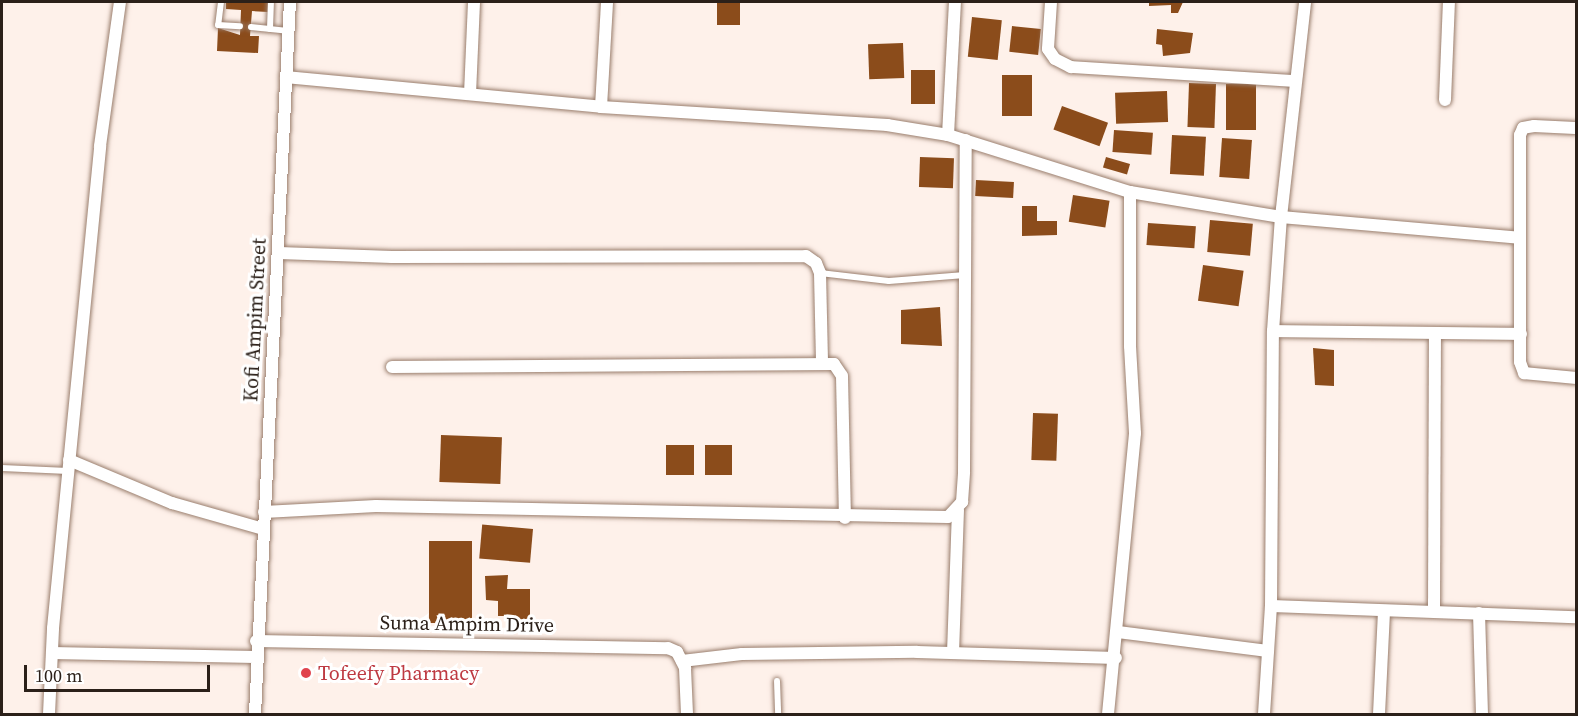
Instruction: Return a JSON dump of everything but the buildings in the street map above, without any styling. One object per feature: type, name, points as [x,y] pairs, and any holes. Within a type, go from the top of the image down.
[{"type":"street","points":[[49,714],[52,653],[100,146],[120,2]]},
{"type":"street","name":"Kofi Ampim Street","points":[[255,714],[255,657],[279,253],[290,2]]},
{"type":"street","points":[[470,94],[474,2]]},
{"type":"street","points":[[601,107],[607,2]]},
{"type":"street","points":[[948,135],[955,2]]},
{"type":"street","points":[[1051,2],[1048,49],[1055,59],[1071,67],[1294,81]]},
{"type":"street","points":[[1264,714],[1271,606],[1273,331],[1294,81],[1305,2]]},
{"type":"street","points":[[1444,100],[1449,2]]},
{"type":"street","points":[[286,77],[601,107],[887,125],[948,135],[1130,192],[1281,217],[1519,238]]},
{"type":"street","points":[[1575,128],[1522,128],[1519,238],[1520,363],[1524,373],[1576,378]]},
{"type":"street","points":[[953,653],[958,510],[964,472],[966,140]]},
{"type":"street","points":[[1108,714],[1116,658],[1135,433],[1130,346],[1130,192]]},
{"type":"street","points":[[279,253],[404,257],[806,256],[816,262],[820,273],[822,364]]},
{"type":"street","points":[[1273,331],[1521,334]]},
{"type":"street","points":[[1434,610],[1435,334]]},
{"type":"street","points":[[392,367],[834,364],[842,376],[845,518]]},
{"type":"street","points":[[69,466],[172,503],[262,529]]},
{"type":"street","points":[[264,512],[423,506],[845,518],[937,518],[958,510]]},
{"type":"street","points":[[1271,606],[1384,611],[1434,610],[1576,617]]},
{"type":"street","points":[[1378,714],[1384,611]]},
{"type":"street","points":[[1479,613],[1482,714]]},
{"type":"street","points":[[1118,632],[1268,651]]},
{"type":"street","name":"Suma Ampim Drive","points":[[256,641],[668,648],[680,657],[742,654],[953,653],[1116,658]]},
{"type":"street","points":[[52,653],[255,657]]},
{"type":"street","points":[[680,657],[687,714]]},
{"type":"lane","points":[[221,2],[218,25],[240,26]]},
{"type":"lane","points":[[270,29],[271,2]]},
{"type":"lane","points":[[251,27],[288,31]]},
{"type":"lane","points":[[820,273],[888,281],[965,275]]},
{"type":"lane","points":[[2,468],[69,466]]},
{"type":"lane","points":[[777,681],[778,714]]},
{"type":"place","name":"Tofeefy Pharmacy","points":[[306,673]]}]
